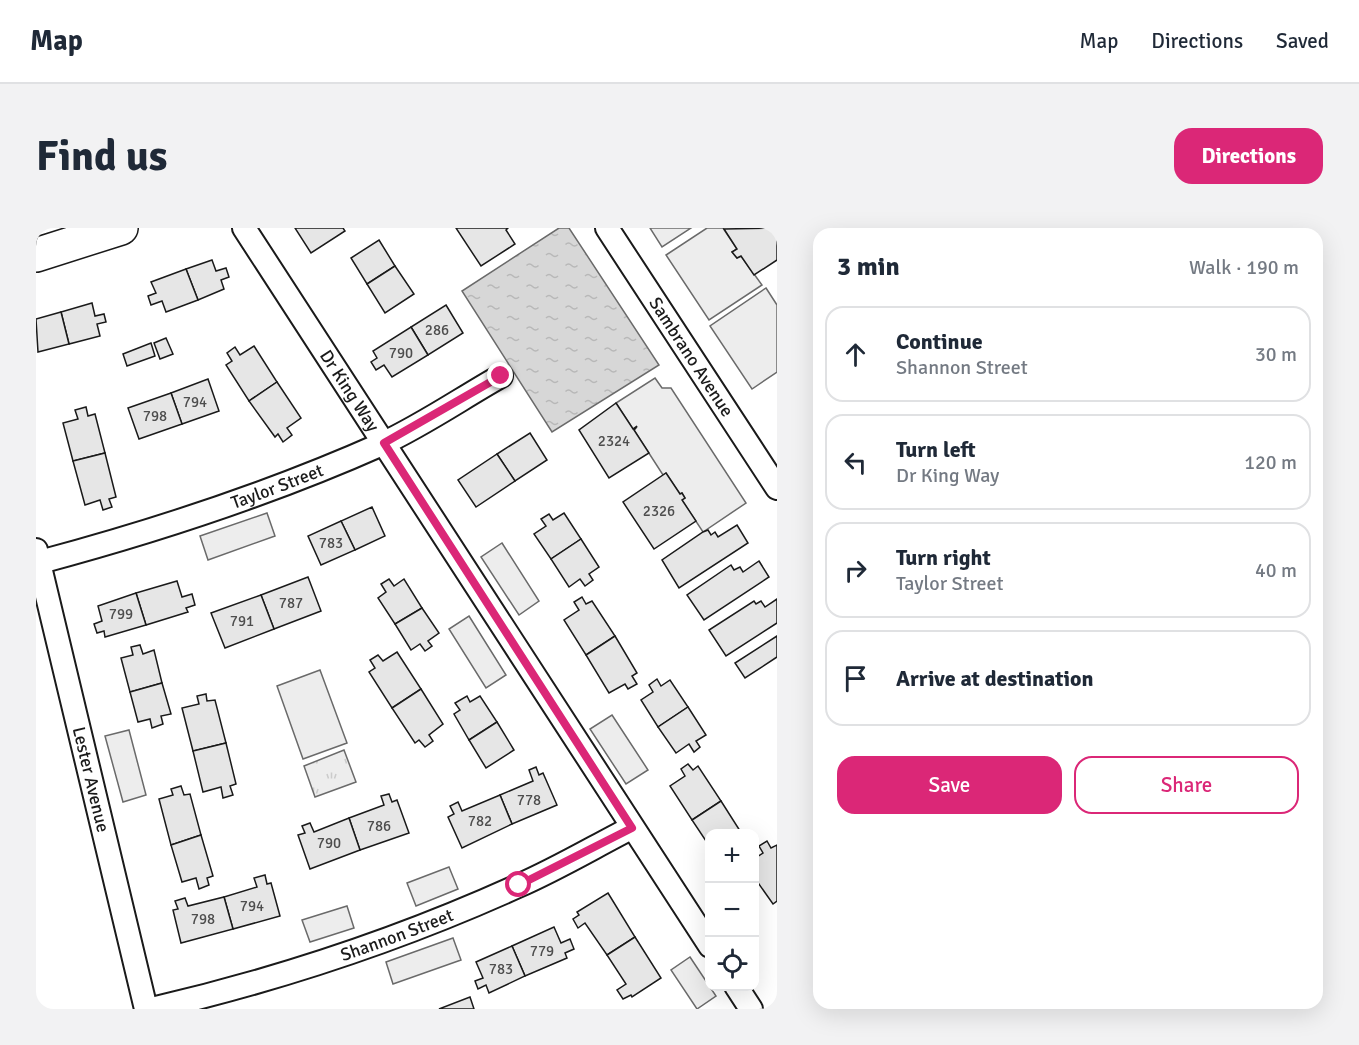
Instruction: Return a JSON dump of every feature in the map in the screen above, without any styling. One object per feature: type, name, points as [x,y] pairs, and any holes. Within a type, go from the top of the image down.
[{"type":"street","points":[[36,255],[121,228]]},
{"type":"street","name":"Dr King Way","points":[[244,228],[705,938]]},
{"type":"street","name":"Sambrano Avenue","points":[[607,228],[777,488]]},
{"type":"street","name":"Taylor Street","points":[[38,555],[138,535],[267,490],[384,443],[501,376]]},
{"type":"street","name":"Lester Avenue","points":[[38,555],[146,1009]]},
{"type":"street","name":"Shannon Street","points":[[152,1009],[221,993],[401,935],[519,885],[632,828]]},
{"type":"street","points":[[739,991],[751,1009]]},
{"type":"green space","points":[[344,750],[356,782],[315,797],[304,766]]},
{"type":"shaded area","points":[[650,228],[691,228],[662,247]]},
{"type":"shaded area","points":[[707,228],[723,228],[737,249],[732,252],[737,258],[741,256],[762,285],[709,320],[666,255]]},
{"type":"shaded area","points":[[766,288],[777,305],[777,372],[752,389],[710,326]]},
{"type":"shaded area","points":[[655,378],[662,388],[671,388],[746,503],[703,532],[682,500],[685,498],[682,493],[680,494],[666,473],[663,475],[634,430],[637,427],[633,429],[616,403]]},
{"type":"shaded area","points":[[267,513],[275,536],[208,560],[200,536]]},
{"type":"shaded area","points":[[502,543],[539,601],[519,615],[481,557]]},
{"type":"shaded area","points":[[469,616],[506,675],[486,688],[449,629]]},
{"type":"shaded area","points":[[320,670],[347,743],[303,759],[277,686]]},
{"type":"shaded area","points":[[612,715],[648,770],[626,784],[590,729]]},
{"type":"shaded area","points":[[129,730],[146,795],[123,802],[105,736]]},
{"type":"shaded area","points":[[449,867],[458,889],[416,906],[407,883]]},
{"type":"shaded area","points":[[347,906],[354,928],[310,942],[302,920]]},
{"type":"shaded area","points":[[453,938],[461,960],[393,984],[386,962]]},
{"type":"shaded area","points":[[690,957],[705,980],[705,991],[713,991],[716,996],[697,1009],[671,970]]},
{"type":"water","points":[[559,228],[569,228],[659,365],[552,432],[462,291]]},
{"type":"building","points":[[295,228],[343,228],[345,231],[311,253]]},
{"type":"building","points":[[456,228],[508,228],[506,230],[515,244],[481,266]]},
{"type":"building","points":[[777,228],[777,260],[754,275],[741,256],[737,258],[732,252],[737,249],[724,229]]},
{"type":"building","points":[[379,240],[395,266],[367,284],[351,258]]},
{"type":"building","points":[[212,260],[216,271],[226,268],[229,277],[221,280],[224,289],[198,300],[186,269]]},
{"type":"building","points":[[395,266],[414,294],[385,313],[367,284]]},
{"type":"building","points":[[186,269],[198,300],[166,312],[162,301],[151,305],[148,296],[156,293],[151,282]]},
{"type":"building","points":[[92,303],[95,316],[104,314],[106,322],[97,324],[100,336],[69,344],[61,312]]},
{"type":"building","points":[[446,305],[463,333],[428,355],[411,327]]},
{"type":"building","points":[[61,312],[69,344],[38,352],[36,319]]},
{"type":"building","points":[[411,327],[428,355],[392,377],[384,365],[376,370],[371,362],[377,358],[373,351]]},
{"type":"building","points":[[166,338],[173,354],[160,359],[154,343]]},
{"type":"building","points":[[151,343],[155,356],[127,366],[123,354]]},
{"type":"building","points":[[254,346],[277,382],[249,401],[226,365],[232,361],[227,353],[235,347],[240,355]]},
{"type":"building","points":[[208,379],[219,411],[182,424],[171,393]]},
{"type":"building","points":[[277,382],[301,418],[287,428],[292,435],[283,442],[278,434],[275,437],[249,401]]},
{"type":"building","points":[[171,393],[182,424],[139,439],[128,408]]},
{"type":"building","points":[[616,403],[633,429],[637,426],[634,430],[649,453],[609,478],[579,430]]},
{"type":"building","points":[[86,407],[88,416],[95,414],[105,453],[73,461],[63,423],[78,419],[75,410]]},
{"type":"building","points":[[530,433],[547,460],[515,481],[497,454]]},
{"type":"building","points":[[105,453],[116,497],[109,499],[112,507],[103,510],[100,500],[85,505],[73,461]]},
{"type":"building","points":[[497,454],[515,481],[476,507],[458,480]]},
{"type":"building","points":[[666,473],[680,494],[682,493],[685,498],[682,500],[696,521],[654,549],[623,502]]},
{"type":"building","points":[[372,507],[385,536],[355,550],[341,521]]},
{"type":"building","points":[[564,513],[581,539],[551,559],[534,534],[546,526],[541,519],[549,514],[553,520]]},
{"type":"building","points":[[341,521],[355,550],[321,565],[308,536]]},
{"type":"building","points":[[737,525],[748,543],[679,588],[662,560],[703,532],[708,530],[711,535],[715,532],[718,537]]},
{"type":"building","points":[[581,539],[599,567],[589,574],[593,580],[585,586],[580,579],[569,587],[551,559]]},
{"type":"building","points":[[759,561],[769,577],[704,620],[687,595],[731,565],[734,570],[740,567],[743,572]]},
{"type":"building","points":[[308,577],[321,611],[274,629],[261,595]]},
{"type":"building","points":[[389,579],[394,586],[404,579],[422,608],[395,624],[378,598],[386,592],[381,584]]},
{"type":"building","points":[[177,581],[182,597],[192,594],[195,605],[186,608],[188,612],[146,625],[136,593]]},
{"type":"building","points":[[136,593],[146,625],[105,637],[104,631],[97,633],[94,624],[102,621],[98,606]]},
{"type":"building","points":[[261,595],[274,629],[225,648],[211,613]]},
{"type":"building","points":[[582,597],[586,604],[592,601],[615,636],[586,655],[564,620],[579,610],[574,602]]},
{"type":"building","points":[[777,599],[777,623],[726,656],[709,630],[754,601],[756,604],[761,601],[765,607]]},
{"type":"building","points":[[422,608],[439,633],[428,641],[432,646],[425,651],[420,644],[411,650],[395,624]]},
{"type":"building","points":[[615,636],[637,673],[632,676],[637,684],[628,689],[625,684],[609,693],[586,655]]},
{"type":"building","points":[[777,636],[777,657],[745,678],[735,663]]},
{"type":"building","points":[[140,645],[143,654],[154,650],[162,683],[130,692],[121,658],[133,655],[131,647]]},
{"type":"building","points":[[397,652],[421,689],[392,708],[369,672],[375,668],[370,660],[378,655],[383,661]]},
{"type":"building","points":[[657,679],[661,686],[670,680],[688,707],[658,727],[641,700],[653,692],[649,685]]},
{"type":"building","points":[[162,683],[171,714],[161,716],[163,724],[152,728],[150,719],[138,722],[130,692]]},
{"type":"building","points":[[421,689],[443,724],[429,735],[433,741],[425,747],[419,740],[415,743],[392,708]]},
{"type":"building","points":[[206,694],[207,701],[215,700],[226,743],[193,751],[182,708],[199,704],[197,696]]},
{"type":"building","points":[[467,696],[470,702],[480,696],[497,722],[469,740],[454,714],[460,710],[455,703]]},
{"type":"building","points":[[688,707],[706,735],[696,741],[700,747],[694,752],[689,744],[676,753],[658,727]]},
{"type":"building","points":[[497,722],[514,750],[486,768],[469,740]]},
{"type":"building","points":[[226,743],[236,784],[230,786],[233,795],[223,798],[221,787],[203,792],[193,751]]},
{"type":"building","points":[[688,764],[693,770],[698,766],[721,801],[692,820],[670,786],[685,776],[681,769]]},
{"type":"building","points":[[536,767],[539,775],[543,773],[557,805],[512,824],[500,795],[533,781],[529,770]]},
{"type":"building","points":[[181,786],[184,795],[190,794],[201,835],[171,845],[159,799],[173,795],[171,789]]},
{"type":"building","points":[[389,794],[392,802],[397,800],[409,833],[360,850],[349,818],[384,805],[381,796]]},
{"type":"building","points":[[500,795],[512,824],[462,848],[448,817],[454,814],[450,806],[458,802],[462,811]]},
{"type":"building","points":[[721,801],[739,829],[705,829],[705,840],[692,820]]},
{"type":"building","points":[[349,818],[360,850],[310,869],[298,835],[305,833],[302,826],[310,823],[314,832]]},
{"type":"building","points":[[201,835],[213,876],[207,878],[209,885],[199,889],[196,878],[182,882],[171,845]]},
{"type":"building","points":[[767,841],[771,848],[777,845],[777,901],[773,904],[759,884],[759,856],[763,853],[759,846]]},
{"type":"building","points":[[265,875],[267,884],[271,883],[280,916],[233,929],[224,897],[257,887],[254,878]]},
{"type":"building","points":[[608,893],[635,937],[607,955],[585,923],[578,928],[573,919],[579,915],[577,912]]},
{"type":"building","points":[[224,897],[233,929],[181,943],[173,910],[178,909],[175,901],[185,898],[188,906]]},
{"type":"building","points":[[554,927],[561,943],[570,939],[574,949],[565,953],[567,958],[525,976],[512,946]]},
{"type":"building","points":[[635,937],[661,978],[632,997],[631,995],[623,999],[617,990],[626,984],[607,955]]},
{"type":"building","points":[[512,946],[525,976],[489,993],[486,985],[478,989],[475,981],[483,978],[476,962]]},
{"type":"building","points":[[470,997],[474,1009],[439,1009]]},
{"type":"route","points":[[501,376],[384,443],[632,828],[519,885]]}]
